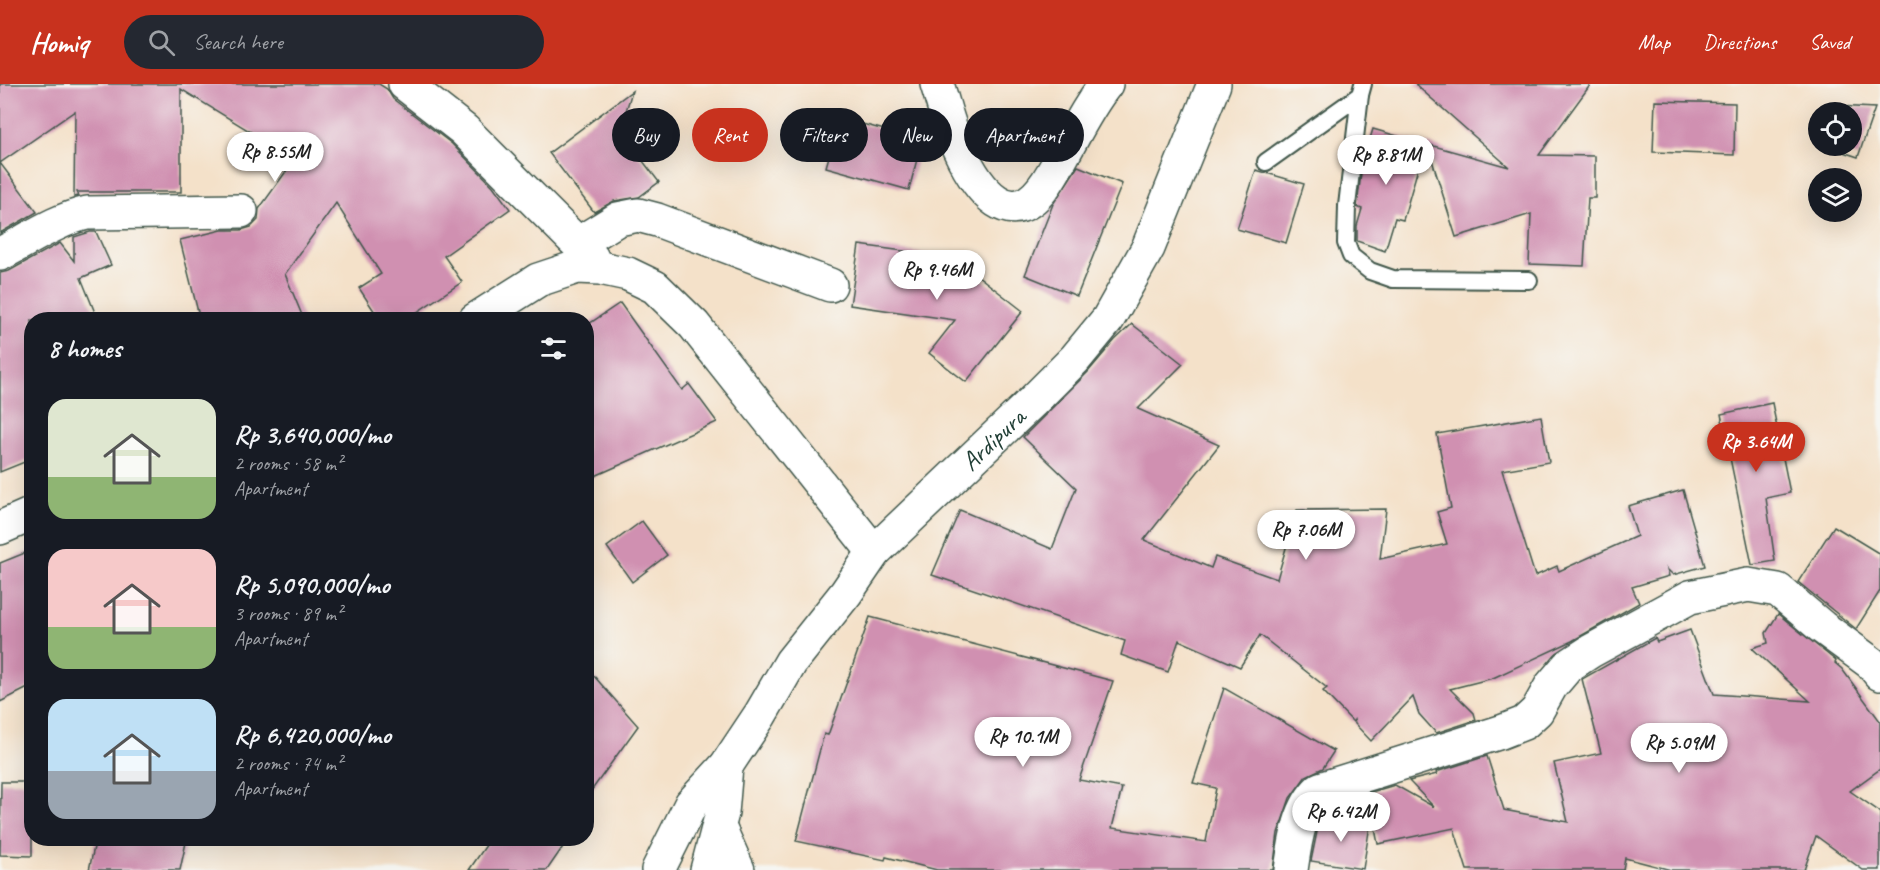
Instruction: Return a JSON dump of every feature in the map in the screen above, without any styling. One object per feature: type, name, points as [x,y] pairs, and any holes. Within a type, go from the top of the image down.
[{"type":"street","points":[[405,84],[464,130],[579,243],[600,268]]},
{"type":"street","points":[[937,84],[958,148],[977,183],[998,203],[1014,207],[1029,203],[1047,183],[1094,100],[1106,84]]},
{"type":"street","name":"Ardipura","points":[[658,870],[691,804],[726,766],[791,663],[846,593],[874,552],[1032,402],[1075,359],[1108,319],[1148,248],[1214,84]]},
{"type":"street","points":[[0,254],[40,234],[65,218],[87,213],[241,210]]},
{"type":"street","points":[[579,243],[618,219],[638,215],[657,220],[830,285]]},
{"type":"street","points":[[488,312],[538,280],[577,267],[600,268],[628,274],[655,286],[694,326],[874,552]]},
{"type":"street","points":[[0,528],[24,518]]},
{"type":"street","points":[[1291,870],[1304,813],[1311,797],[1320,789],[1524,723],[1537,711],[1551,686],[1568,666],[1690,597],[1748,585],[1778,590],[1822,627],[1871,663],[1880,674]]},
{"type":"street","name":"Ardipura","points":[[707,870],[722,813],[726,766]]},
{"type":"street","points":[[719,827],[738,870]]},
{"type":"lane","points":[[1266,162],[1361,89]]},
{"type":"lane","points":[[1361,89],[1347,206],[1346,243],[1351,256],[1370,271],[1393,279],[1529,280]]},
{"type":"building","points":[[0,84],[379,84],[387,89],[393,99],[452,144],[493,186],[510,209],[444,256],[462,282],[417,312],[375,312],[359,288],[381,274],[336,203],[285,274],[301,312],[198,312],[180,240],[222,230],[241,230],[251,227],[258,220],[259,209],[295,159],[181,89],[181,192],[77,192],[79,196],[74,197],[75,111],[0,163]]},
{"type":"building","points":[[1415,84],[1591,84],[1539,155],[1595,156],[1595,198],[1588,198],[1584,266],[1529,264],[1531,214],[1456,237],[1427,144],[1509,167]]},
{"type":"building","points":[[632,91],[627,108],[612,108],[612,162],[644,162],[659,182],[639,197],[614,201],[594,212],[549,153]]},
{"type":"building","points":[[1655,101],[1735,103],[1734,155],[1653,152]]},
{"type":"building","points":[[1862,107],[1875,108],[1862,145]]},
{"type":"building","points":[[868,126],[880,129],[880,162],[916,162],[909,190],[826,167],[827,162],[868,162]]},
{"type":"building","points":[[1373,129],[1425,144],[1403,220],[1395,218],[1385,251],[1357,241],[1357,226],[1362,209],[1357,207],[1362,165]]},
{"type":"building","points":[[0,163],[37,212],[0,233]]},
{"type":"building","points":[[1078,166],[1122,184],[1077,296],[1025,275],[1053,204]]},
{"type":"building","points":[[1256,170],[1304,184],[1286,243],[1237,229]]},
{"type":"building","points":[[96,232],[111,265],[81,278],[95,312],[24,312],[24,462],[0,472],[0,273],[9,271],[60,243],[74,261],[74,237]]},
{"type":"building","points":[[859,245],[955,258],[1023,311],[966,382],[929,353],[955,320],[850,305]]},
{"type":"building","points":[[620,303],[682,390],[689,384],[717,422],[594,476],[594,321]]},
{"type":"building","points":[[1132,324],[1183,364],[1138,409],[1219,445],[1144,540],[1211,568],[1215,557],[1277,579],[1297,510],[1386,509],[1380,559],[1447,544],[1437,512],[1451,508],[1437,434],[1541,416],[1549,462],[1502,470],[1535,576],[1557,566],[1559,571],[1637,536],[1628,506],[1683,490],[1705,566],[1673,575],[1667,569],[1669,576],[1632,587],[1639,603],[1572,641],[1493,678],[1450,689],[1474,713],[1476,720],[1436,733],[1419,714],[1413,697],[1371,741],[1354,720],[1353,722],[1323,691],[1327,688],[1260,635],[1240,667],[1179,640],[1168,672],[1121,655],[1125,641],[932,575],[960,510],[1052,549],[1076,488],[1023,437]]},
{"type":"building","points":[[1772,403],[1790,493],[1766,498],[1775,561],[1752,565],[1721,414]]},
{"type":"building","points":[[642,521],[667,555],[632,582],[607,547]]},
{"type":"building","points":[[1834,526],[1880,554],[1880,591],[1856,629],[1798,582]]},
{"type":"building","points":[[24,553],[24,690],[0,702],[0,563]]},
{"type":"building","points":[[1778,614],[1836,661],[1835,663],[1842,669],[1880,721],[1880,769],[1850,791],[1880,812],[1880,870],[1863,870],[1816,836],[1804,870],[1671,870],[1625,858],[1623,870],[1467,870],[1454,828],[1378,844],[1368,793],[1395,785],[1434,807],[1409,781],[1437,774],[1436,772],[1487,756],[1504,810],[1568,822],[1554,763],[1601,753],[1582,679],[1655,638],[1657,642],[1690,630],[1714,694],[1810,701],[1752,648],[1768,643],[1766,633]]},
{"type":"building","points":[[870,617],[1113,681],[1079,780],[1122,788],[1112,828],[1206,842],[1216,788],[1193,783],[1224,688],[1334,751],[1323,768],[1306,776],[1290,798],[1278,833],[1273,870],[937,870],[886,857],[885,860],[796,841],[824,734],[828,735]]},
{"type":"building","points":[[594,676],[638,726],[594,787]]},
{"type":"building","points":[[1,782],[24,782],[24,846],[32,846],[32,856],[0,855]]},
{"type":"building","points":[[1322,818],[1370,825],[1363,869],[1311,861]]},
{"type":"building","points":[[94,846],[185,846],[180,870],[89,870]]},
{"type":"building","points":[[486,846],[564,846],[547,870],[469,870]]}]
